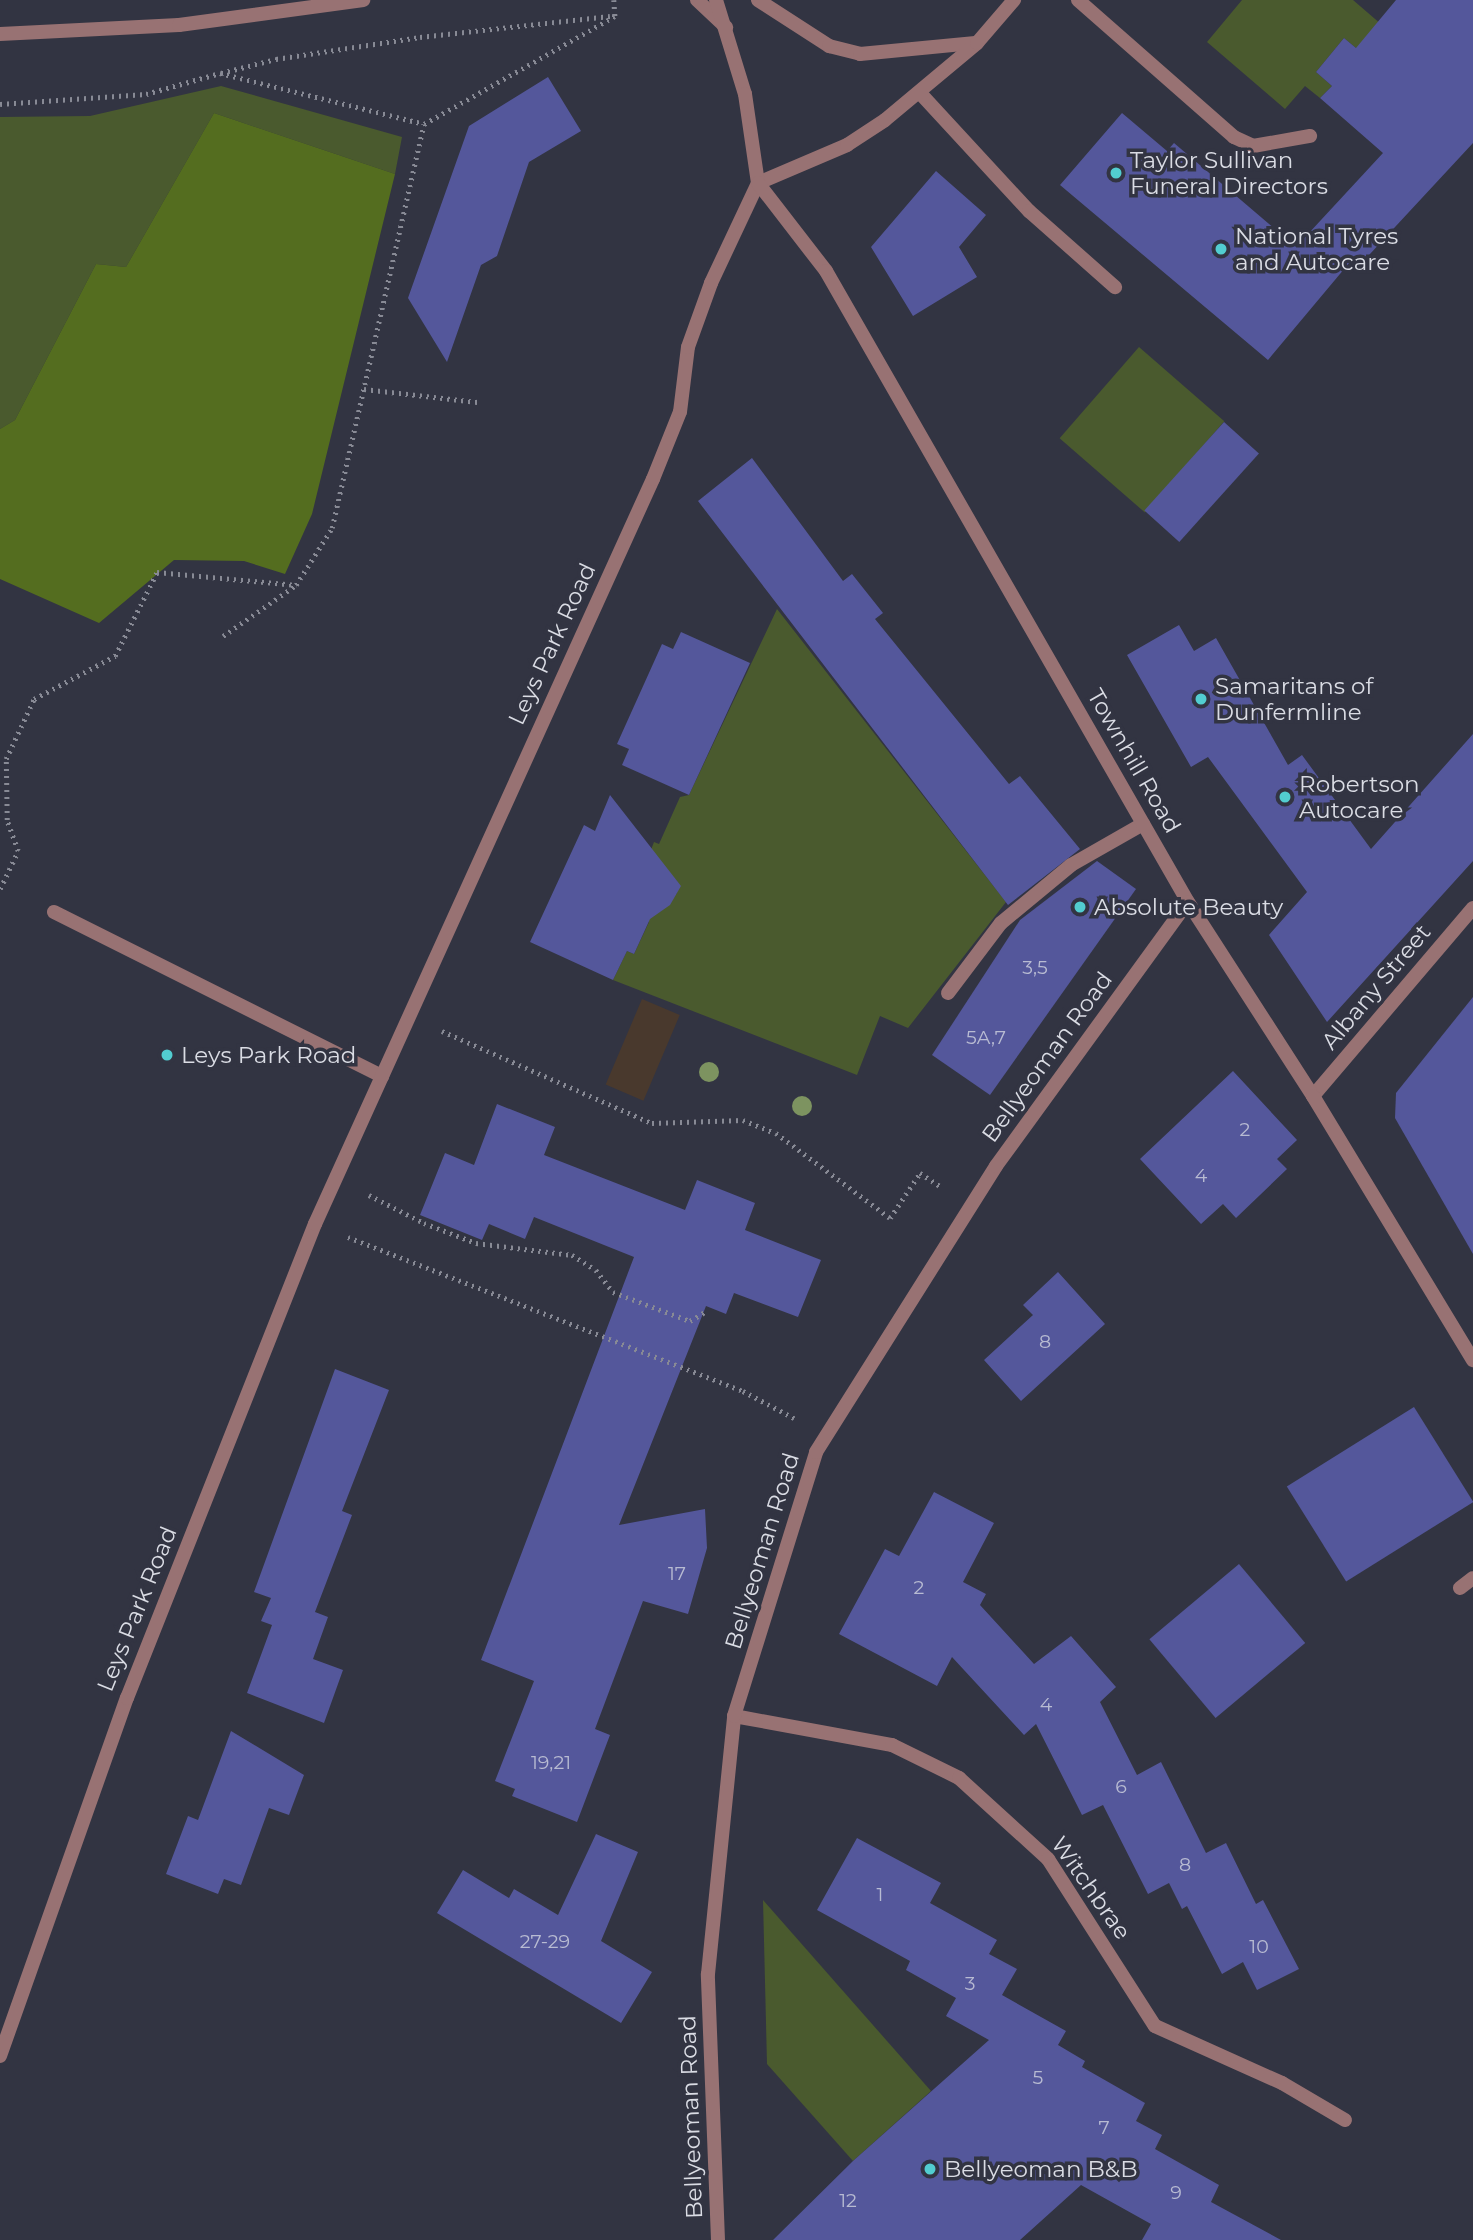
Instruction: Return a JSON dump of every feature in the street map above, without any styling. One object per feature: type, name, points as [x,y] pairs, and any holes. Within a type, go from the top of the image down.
[{"type":"street","points":[[0,34],[178,25],[363,0]]},
{"type":"street","points":[[697,0],[726,27]]},
{"type":"street","points":[[716,0],[746,94],[758,183],[847,145],[920,93],[977,43],[1014,0]]},
{"type":"street","points":[[758,0],[794,27],[829,46],[860,54],[977,43]]},
{"type":"street","points":[[1078,0],[1234,137],[1254,146],[1310,135]]},
{"type":"street","points":[[920,93],[1029,211],[1115,287]]},
{"type":"street","name":"Townhill Road","points":[[758,183],[826,271],[1188,902],[1313,1096],[1473,1360]]},
{"type":"street","name":"Leys Park Road","points":[[0,2056],[127,1698],[315,1224],[653,479],[680,412],[688,347],[711,283],[758,183]]},
{"type":"street","points":[[948,993],[1001,923],[1071,865],[1143,824]]},
{"type":"street","name":"Bellyeoman Road","points":[[718,2240],[708,1974],[734,1716],[816,1452],[996,1166],[1188,902]]},
{"type":"street","name":"Albany Street","points":[[1313,1096],[1473,908]]},
{"type":"street","points":[[54,912],[382,1076]]},
{"type":"street","points":[[1461,1588],[1473,1578]]},
{"type":"street","name":"Witchbrae","points":[[734,1716],[892,1745],[959,1778],[1048,1858],[1155,2026],[1282,2083],[1345,2120]]},
{"type":"path","points":[[614,0],[615,16]]},
{"type":"path","points":[[0,104],[146,94],[276,59],[420,37],[615,16]]},
{"type":"path","points":[[220,73],[424,124],[615,16]]},
{"type":"path","points":[[223,636],[296,585],[332,528],[424,124]]},
{"type":"path","points":[[364,389],[477,402]]},
{"type":"path","points":[[0,889],[19,851],[7,820],[6,759],[34,699],[115,656],[157,572],[296,585]]},
{"type":"path","points":[[409,1017],[652,1123],[743,1120],[776,1133],[812,1164],[890,1217],[920,1173]]},
{"type":"path","points":[[335,1177],[424,1223],[476,1243],[572,1255],[596,1270],[613,1292],[690,1321],[705,1312]]},
{"type":"path","points":[[315,1224],[743,1391],[776,1409]]},
{"type":"shaded area","points":[[642,999],[680,1015],[643,1101],[606,1085]]},
{"type":"green space","points":[[1242,0],[1353,0],[1389,31],[1367,57],[1344,38],[1316,72],[1332,86],[1320,98],[1305,86],[1285,109],[1207,42]]},
{"type":"green space","points":[[221,86],[402,137],[395,174],[214,113],[126,267],[96,264],[15,420],[0,429],[0,117],[90,116]]},
{"type":"green space","points":[[214,113],[395,174],[312,514],[285,574],[244,561],[174,560],[99,623],[0,579],[0,429],[15,420],[96,264],[126,267]]},
{"type":"green space","points":[[1139,347],[1224,421],[1145,512],[1060,438]]},
{"type":"green space","points":[[777,609],[1006,902],[908,1028],[880,1016],[857,1075],[613,980],[627,951],[634,954],[649,922],[647,912],[660,912],[677,893],[677,881],[649,855],[654,842],[659,844],[680,797],[689,795]]},
{"type":"green space","points":[[763,1900],[931,2091],[853,2161],[767,2064]]},
{"type":"building","points":[[1396,0],[1473,0],[1473,143],[1357,268],[1350,262],[1268,360],[1060,185],[1122,113],[1167,151],[1174,143],[1296,247],[1383,153],[1320,98],[1332,86],[1316,72],[1344,38],[1356,48]]},
{"type":"building","points":[[548,77],[581,131],[529,162],[497,256],[481,265],[447,362],[408,298],[469,126]]},
{"type":"building","points":[[936,171],[986,215],[959,247],[977,277],[913,316],[871,247]]},
{"type":"building","points":[[1224,422],[1259,453],[1179,542],[1144,510]]},
{"type":"building","points":[[752,458],[843,581],[852,574],[883,613],[875,619],[1009,784],[1020,776],[1080,849],[1008,905],[698,501]]},
{"type":"building","points":[[1179,625],[1194,651],[1216,638],[1288,765],[1302,755],[1371,849],[1473,734],[1473,861],[1327,1022],[1269,935],[1307,892],[1208,757],[1191,767],[1127,655]]},
{"type":"building","points":[[681,632],[750,663],[689,795],[622,765],[629,749],[617,744],[662,644],[673,649]]},
{"type":"building","points":[[610,795],[681,886],[670,905],[650,919],[634,954],[627,951],[613,980],[530,942],[584,825],[595,831]]},
{"type":"building","points":[[1097,861],[1136,889],[990,1095],[932,1055],[1020,920]]},
{"type":"building","points":[[1473,997],[1473,1254],[1395,1118],[1396,1093]]},
{"type":"building","points":[[1233,1071],[1297,1140],[1277,1159],[1287,1169],[1236,1218],[1223,1204],[1201,1224],[1140,1159]]},
{"type":"building","points":[[497,1104],[555,1127],[544,1155],[685,1210],[697,1180],[755,1203],[745,1230],[821,1260],[798,1317],[734,1293],[726,1314],[706,1306],[619,1525],[705,1509],[707,1548],[688,1614],[643,1601],[595,1729],[610,1735],[577,1822],[512,1796],[515,1789],[495,1781],[534,1681],[481,1660],[634,1257],[534,1217],[525,1239],[489,1224],[482,1240],[420,1215],[445,1153],[474,1165]]},
{"type":"building","points":[[1058,1272],[1105,1324],[1021,1401],[984,1360],[1033,1315],[1023,1305]]},
{"type":"building","points":[[335,1369],[389,1390],[342,1511],[352,1515],[315,1612],[328,1617],[313,1659],[343,1670],[324,1723],[247,1693],[272,1625],[261,1621],[271,1598],[254,1592]]},
{"type":"building","points":[[1414,1407],[1473,1502],[1346,1581],[1287,1486]]},
{"type":"building","points":[[934,1492],[994,1523],[963,1582],[986,1594],[980,1605],[1034,1664],[1071,1636],[1116,1687],[1100,1702],[1137,1775],[1161,1762],[1206,1853],[1226,1843],[1256,1904],[1263,1900],[1299,1969],[1257,1990],[1243,1962],[1222,1974],[1187,1906],[1182,1909],[1169,1883],[1148,1894],[1103,1805],[1082,1815],[1036,1724],[1024,1735],[952,1657],[937,1686],[839,1634],[885,1549],[899,1556]]},
{"type":"building","points":[[1239,1564],[1305,1643],[1216,1718],[1149,1639]]},
{"type":"building","points":[[231,1731],[304,1775],[289,1815],[269,1808],[241,1885],[224,1879],[218,1894],[166,1874],[188,1816],[198,1820]]},
{"type":"building","points":[[596,1834],[638,1852],[601,1941],[652,1972],[621,2023],[437,1913],[463,1870],[509,1898],[514,1889],[558,1915]]},
{"type":"building","points":[[857,1838],[941,1883],[930,1903],[997,1940],[989,1954],[1017,1969],[1002,1995],[1066,2031],[1058,2045],[1085,2061],[1082,2067],[1145,2103],[1136,2121],[1162,2135],[1155,2149],[1219,2185],[1211,2202],[1281,2240],[1142,2240],[1151,2224],[1081,2185],[1020,2240],[773,2240],[853,2161],[989,2040],[946,2016],[956,1998],[906,1970],[910,1961],[817,1910]]},
{"type":"place","name":"Taylor Sullivan Funeral Directors","points":[[1116,173]]},
{"type":"place","name":"National Tyres and Autocare","points":[[1221,249]]},
{"type":"place","name":"Samaritans of Dunfermline","points":[[1201,699]]},
{"type":"place","name":"Robertson Autocare","points":[[1285,797]]},
{"type":"place","name":"Absolute Beauty","points":[[1080,907]]},
{"type":"place","name":"Leys Park Road","points":[[167,1055]]},
{"type":"place","name":"Bellyeoman B&B","points":[[930,2169]]}]
